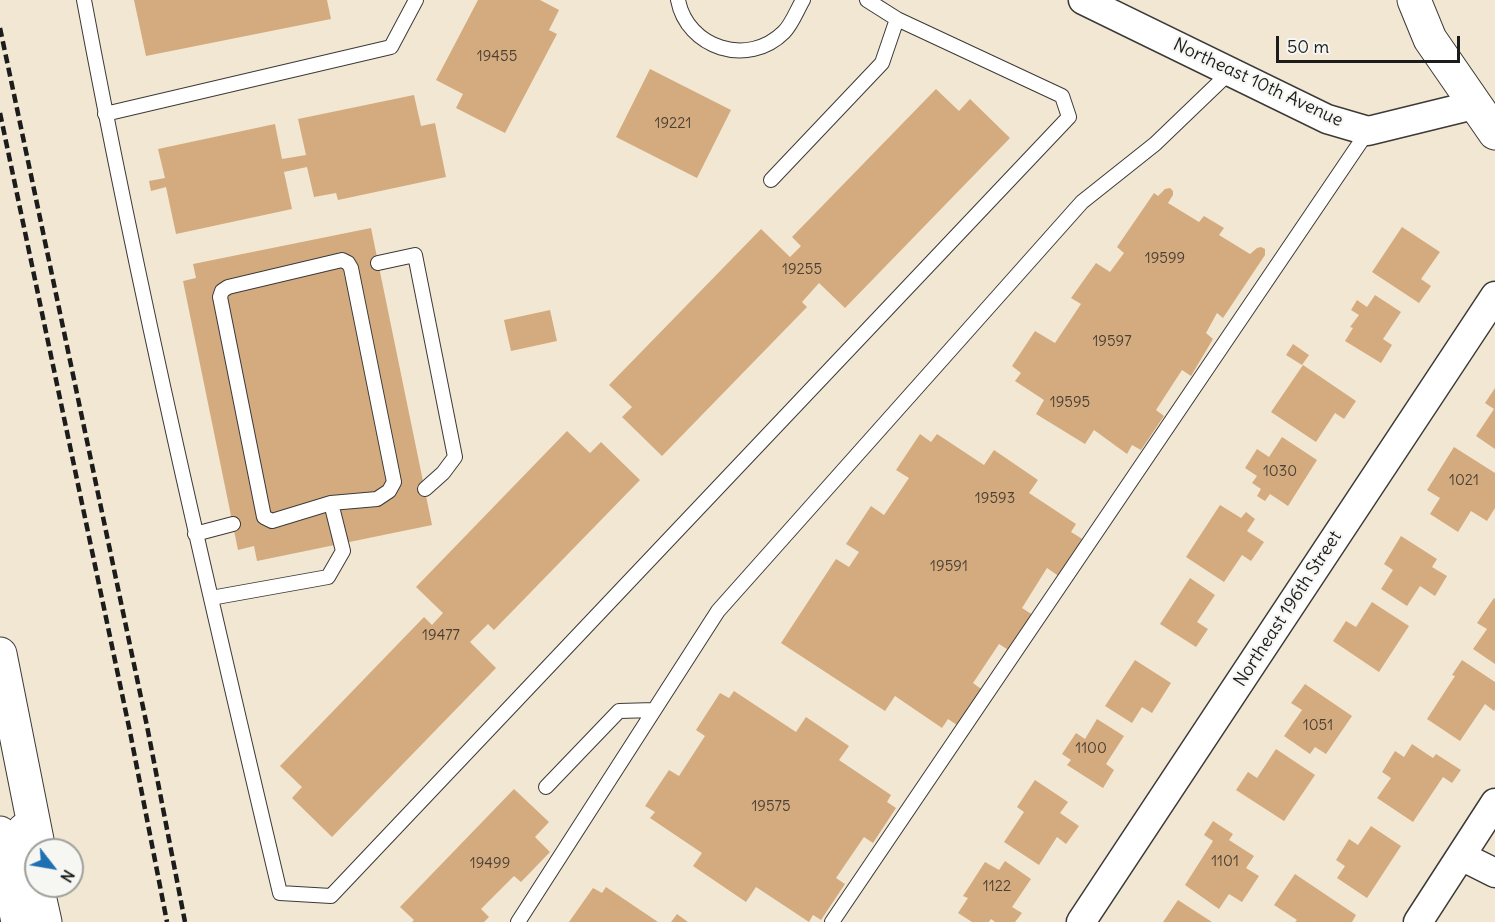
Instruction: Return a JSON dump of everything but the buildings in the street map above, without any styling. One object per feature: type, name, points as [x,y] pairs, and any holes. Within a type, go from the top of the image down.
[{"type":"main road","points":[[1414,0],[1430,39],[1495,133]]},
{"type":"main road","points":[[0,654],[37,838]]},
{"type":"main road","points":[[0,722],[26,838]]},
{"type":"main road","points":[[0,833],[18,922]]},
{"type":"main road","points":[[40,898],[45,922]]},
{"type":"main road","points":[[47,898],[52,922]]},
{"type":"street","name":"Northeast 10th Avenue","points":[[1083,0],[1327,119],[1368,131]]},
{"type":"street","points":[[1368,131],[1474,105]]},
{"type":"street","name":"Northeast 196th Street","points":[[1081,922],[1495,296]]},
{"type":"street","points":[[1418,922],[1495,803]]},
{"type":"street","points":[[1461,856],[1495,873]]},
{"type":"lane","points":[[84,0],[105,114],[195,534],[280,893],[331,896],[1069,117],[1062,96],[897,19],[867,0]]},
{"type":"lane","points":[[105,114],[392,47],[416,0]]},
{"type":"lane","points":[[678,0],[680,13],[696,35],[721,48],[740,51],[760,47],[784,32],[803,0]]},
{"type":"lane","points":[[771,180],[882,63],[897,19]]},
{"type":"lane","points":[[518,922],[718,611],[1082,202],[1155,144],[1230,72]]},
{"type":"lane","points":[[832,922],[1368,131]]},
{"type":"lane","points":[[378,263],[415,255],[455,457],[443,473],[425,489]]},
{"type":"lane","points":[[342,260],[351,267],[394,482],[389,491],[377,499],[331,503],[272,521],[264,517],[220,297],[222,291],[228,287],[342,260]]},
{"type":"lane","points":[[211,598],[328,577],[343,551],[331,503]]},
{"type":"lane","points":[[195,534],[233,524]]},
{"type":"lane","points":[[546,787],[619,711],[654,710]]},
{"type":"railway","points":[[0,28],[147,726],[185,922]]},
{"type":"railway","points":[[0,113],[130,732],[167,922]]}]
